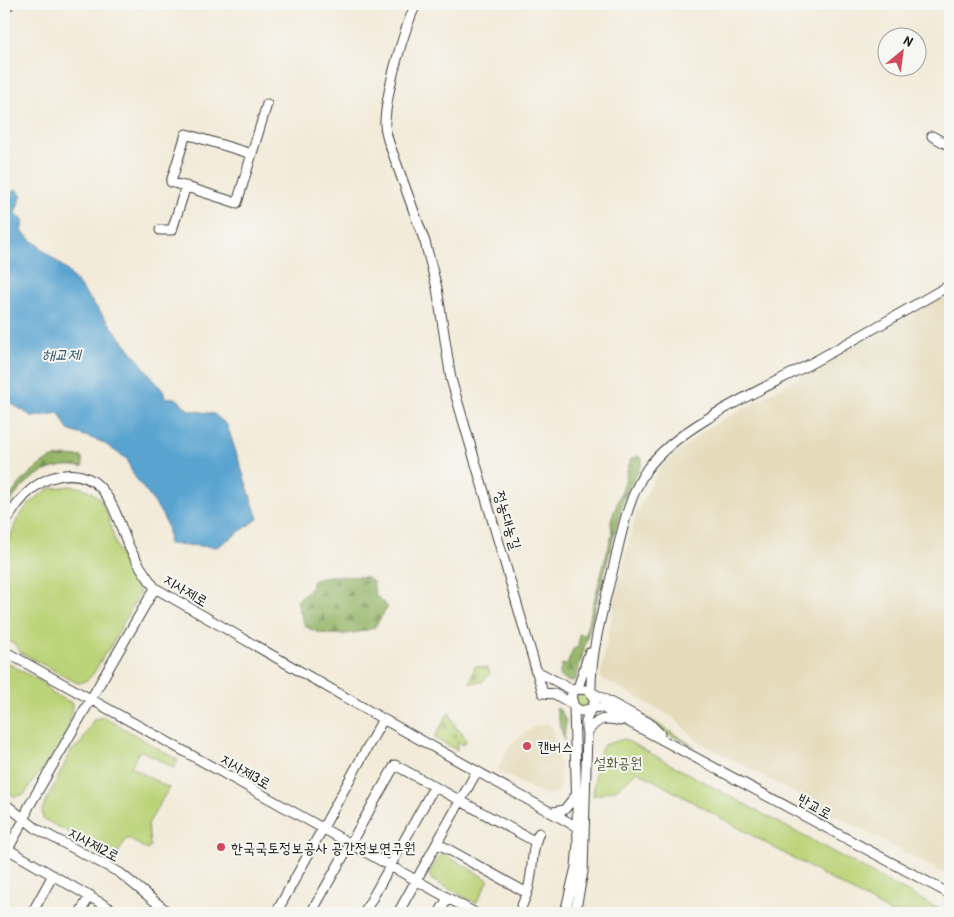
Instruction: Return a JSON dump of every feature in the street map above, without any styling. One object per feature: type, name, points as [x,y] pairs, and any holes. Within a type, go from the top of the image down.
[{"type":"street","name":"정농대농길","points":[[416,4],[406,29],[384,123],[409,203],[425,242],[437,288],[451,379],[466,436],[510,575],[542,689]]},
{"type":"street","points":[[252,154],[186,134],[171,182],[237,203],[252,154],[267,104]]},
{"type":"street","points":[[932,136],[950,146]]},
{"type":"street","points":[[160,230],[172,230],[186,186]]},
{"type":"street","points":[[575,913],[583,872],[587,733],[585,726],[595,701],[590,676],[599,622],[631,502],[646,470],[654,461],[704,420],[860,337],[950,285]]},
{"type":"street","name":"지사제로","points":[[4,526],[16,506],[35,487],[50,478],[65,474],[82,476],[98,485],[113,503],[138,565],[155,588],[383,719],[577,827]]},
{"type":"street","points":[[118,913],[90,895],[5,851],[155,588]]},
{"type":"street","points":[[565,913],[576,867],[578,792],[571,696],[576,690],[596,625],[599,622]]},
{"type":"street","name":"지사제3로","points":[[4,651],[322,830],[476,913]]},
{"type":"street","points":[[536,670],[555,682],[576,690],[585,688],[592,692]]},
{"type":"street","points":[[542,689],[555,682]]},
{"type":"street","points":[[542,689],[556,694],[581,711],[591,709]]},
{"type":"street","name":"반교로","points":[[592,692],[648,723],[667,741]]},
{"type":"street","name":"반교로","points":[[591,709],[601,707],[667,741],[950,894]]},
{"type":"street","points":[[276,913],[383,719]]},
{"type":"street","points":[[587,733],[599,719],[627,721]]},
{"type":"street","points":[[311,913],[395,765],[534,841]]},
{"type":"street","points":[[398,913],[477,771]]},
{"type":"street","points":[[364,913],[434,787]]},
{"type":"street","points":[[553,812],[564,810],[578,792]]},
{"type":"street","name":"지사제2로","points":[[4,803],[24,820],[120,873],[169,913]]},
{"type":"street","points":[[519,913],[531,882],[534,841],[539,833]]},
{"type":"street","points":[[438,843],[527,893]]},
{"type":"street","points":[[32,913],[53,876]]},
{"type":"street","points":[[80,913],[90,895]]},
{"type":"street","points":[[439,913],[448,898]]},
{"type":"shaded area","points":[[950,293],[950,877],[698,741],[674,718],[600,677],[615,598],[636,514],[660,467],[706,429]]},
{"type":"shaded area","points":[[548,723],[552,727],[560,765],[560,786],[558,792],[547,796],[497,771],[512,742],[537,725]]},
{"type":"green space","points":[[66,456],[82,457],[83,467],[57,467],[36,476],[18,492],[4,513],[5,506],[15,490],[36,468],[50,459]]},
{"type":"green space","points":[[638,456],[642,459],[642,464],[624,498],[576,679],[570,682],[559,676],[562,664],[567,665],[573,649],[578,647],[579,634],[585,635],[612,534],[611,520],[631,459]]},
{"type":"green space","points":[[70,486],[83,488],[93,493],[100,500],[109,518],[120,555],[140,583],[139,594],[110,648],[92,675],[83,682],[77,683],[20,652],[16,645],[4,638],[4,553],[17,520],[27,506],[48,489]]},
{"type":"green space","points":[[329,576],[367,577],[373,582],[375,594],[388,607],[374,628],[347,634],[330,634],[321,633],[305,626],[297,601],[312,586],[312,581]]},
{"type":"green space","points":[[4,661],[42,682],[51,693],[72,703],[68,727],[55,751],[25,794],[15,797],[4,788]]},
{"type":"green space","points":[[475,666],[488,668],[490,674],[482,682],[470,683]]},
{"type":"green space","points":[[583,693],[588,695],[590,700],[588,705],[583,707],[578,705],[576,700],[578,695]]},
{"type":"green space","points":[[556,708],[560,710],[566,721],[564,741]]},
{"type":"green space","points":[[449,712],[456,728],[462,732],[466,741],[464,745],[457,742],[457,750],[434,738]]},
{"type":"green space","points":[[104,717],[178,760],[174,768],[140,750],[131,767],[169,788],[148,824],[150,846],[148,850],[127,838],[116,856],[43,819],[42,810],[71,751],[81,743],[94,719]]},
{"type":"green space","points":[[646,717],[695,747],[662,731]]},
{"type":"green space","name":"설화공원","points":[[624,739],[946,913],[891,913],[637,771],[618,789],[593,796],[597,757],[604,745]]},
{"type":"green space","points":[[444,854],[489,880],[476,903],[432,880],[429,874],[440,855]]},
{"type":"water","name":"해교제","points":[[16,189],[22,195],[15,213],[24,221],[21,231],[66,269],[164,392],[164,397],[176,398],[189,410],[214,414],[227,425],[258,519],[217,547],[168,544],[165,520],[136,478],[128,460],[102,442],[68,430],[59,413],[33,417],[4,399],[4,198]]},
{"type":"place","name":"캔버스","points":[[527,746]]},
{"type":"place","name":"한국국토정보공사 공간정보연구원","points":[[221,847]]}]
